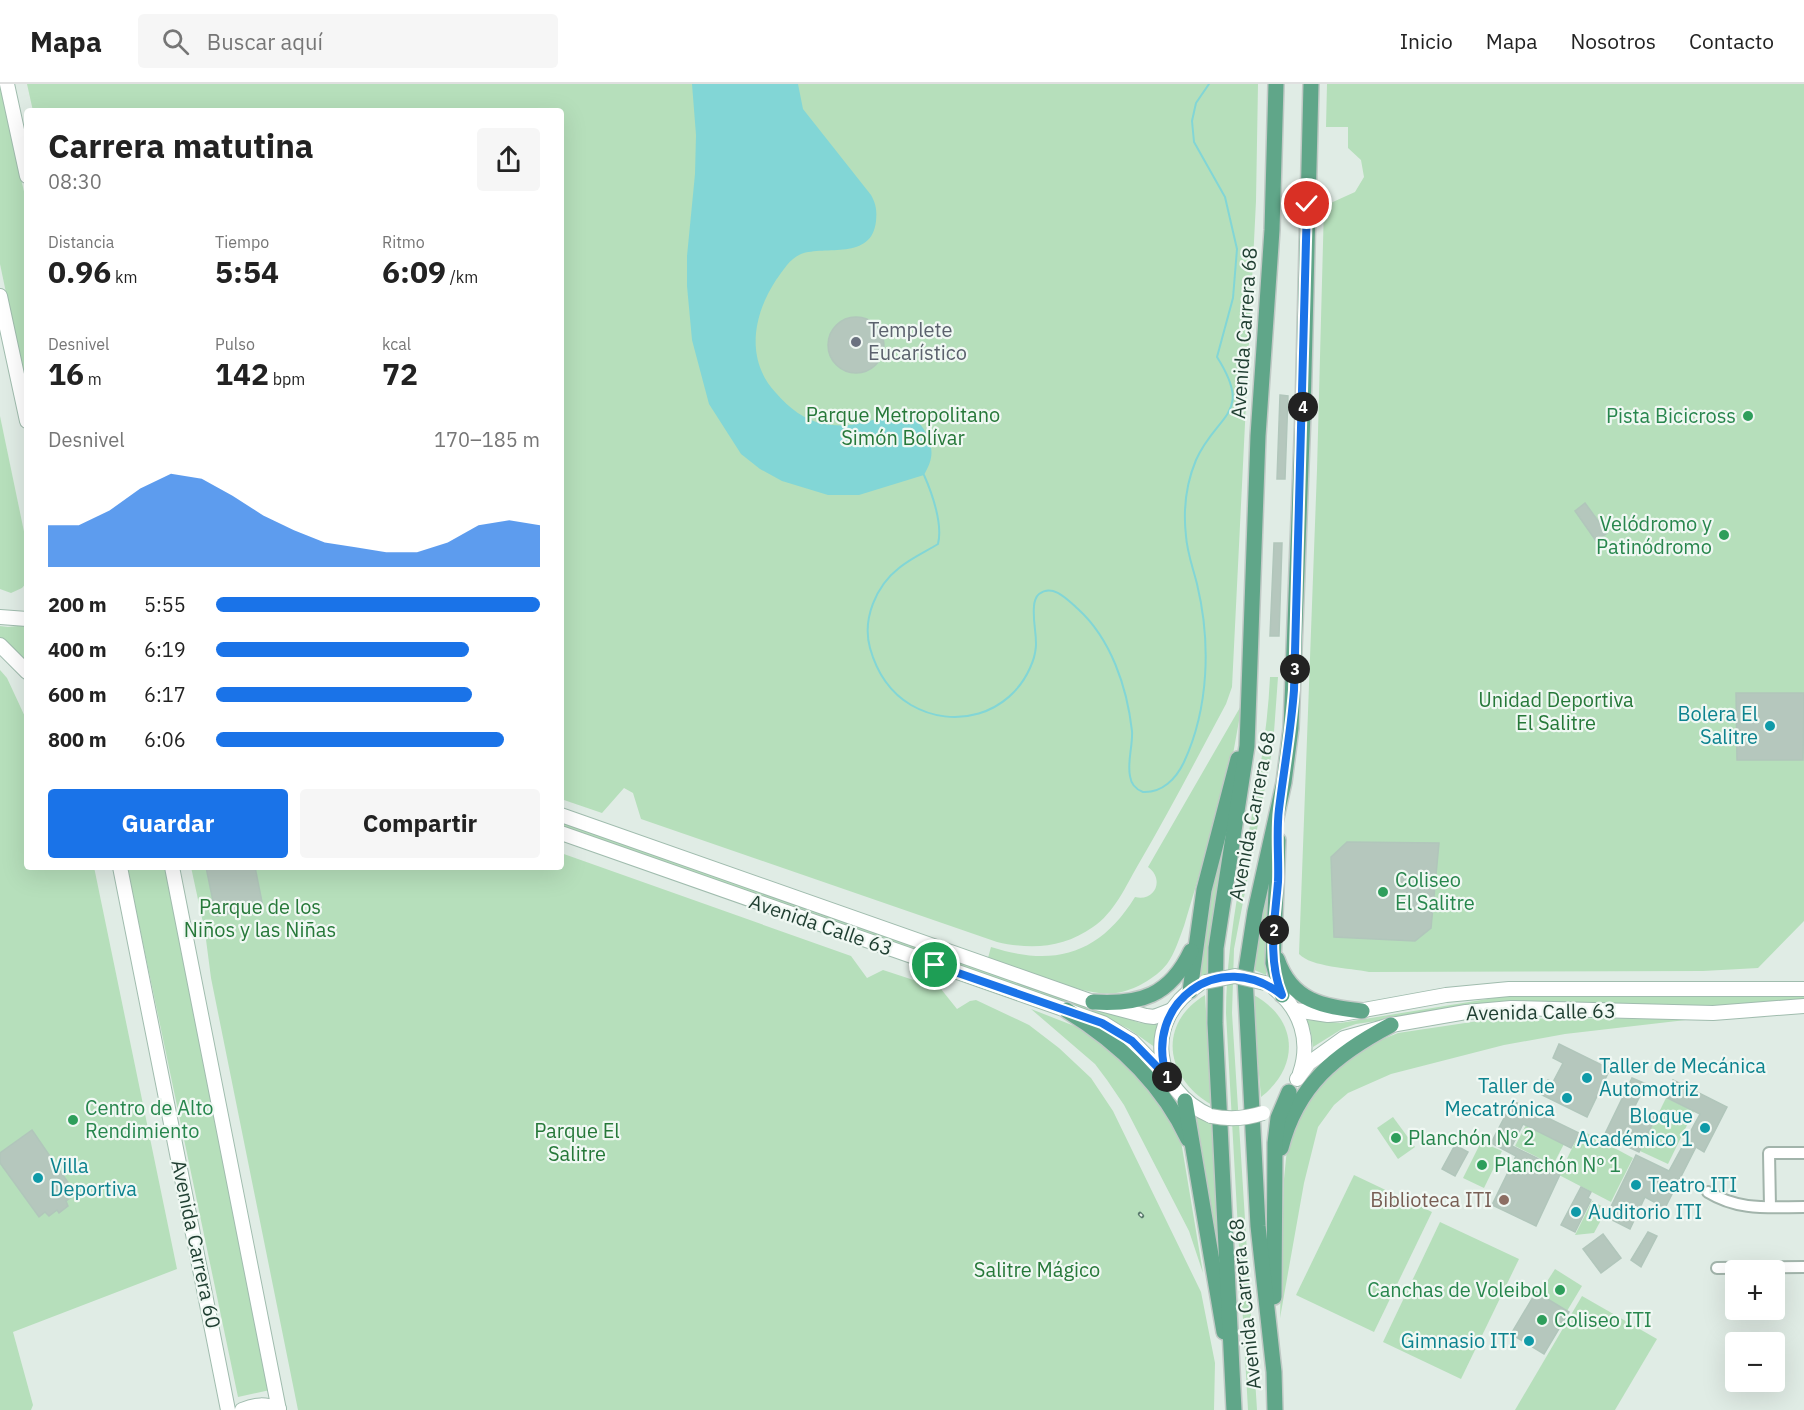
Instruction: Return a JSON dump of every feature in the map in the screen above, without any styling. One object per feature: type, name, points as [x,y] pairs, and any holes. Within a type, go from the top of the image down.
[{"type":"main road","points":[[7,84],[24,162]]},
{"type":"main road","name":"Avenida Carrera 68","points":[[1234,1410],[1215,1023],[1215,972],[1219,924],[1243,782],[1248,720],[1258,435],[1270,270],[1276,84]]},
{"type":"main road","name":"Avenida Carrera 68","points":[[1275,1410],[1274,1372],[1258,1226],[1245,977],[1255,912],[1279,810],[1294,690],[1311,84]]},
{"type":"main road","points":[[0,296],[24,408]]},
{"type":"main road","points":[[0,617],[24,618]]},
{"type":"main road","points":[[0,645],[24,669]]},
{"type":"main road","points":[[1190,991],[1204,890],[1248,720]]},
{"type":"main road","points":[[1279,810],[1278,880],[1273,945],[1274,974],[1282,995]]},
{"type":"main road","name":"Avenida Calle 63","points":[[564,816],[1093,1002],[1154,1017],[1172,1010]]},
{"type":"main road","name":"Avenida Calle 63","points":[[564,834],[1066,1010],[1116,1030],[1146,1053],[1167,1077]]},
{"type":"main road","name":"Avenida Carrera 60","points":[[121,870],[228,1410]]},
{"type":"main road","points":[[173,870],[279,1409]]},
{"type":"main road","points":[[744,898],[750,882]]},
{"type":"main road","points":[[1093,1002],[1124,1003],[1156,993],[1179,973],[1197,937]]},
{"type":"main road","points":[[1273,945],[1285,976],[1307,999],[1330,1007],[1362,1011]]},
{"type":"main road","points":[[1274,1372],[1276,1130],[1280,1112],[1293,1086],[1303,1062],[1305,1044],[1302,1027],[1295,1010],[1282,995],[1265,983],[1235,976],[1205,982],[1190,991],[1172,1010],[1167,1020],[1162,1054],[1167,1077],[1185,1101],[1211,1116],[1228,1119],[1246,1118],[1263,1113],[1277,1104],[1293,1086]]},
{"type":"main road","name":"Avenida Calle 63","points":[[1295,1010],[1328,1015],[1446,995],[1509,989],[1804,989]]},
{"type":"main road","name":"Avenida Calle 63","points":[[1293,1086],[1309,1063],[1335,1043],[1358,1033],[1390,1025],[1495,1009],[1719,1013],[1804,1006]]},
{"type":"main road","points":[[1066,1010],[1108,1038],[1145,1073],[1174,1113],[1196,1154]]},
{"type":"main road","points":[[1275,1180],[1286,1130],[1309,1088],[1322,1072],[1348,1050],[1390,1025]]},
{"type":"main road","points":[[1185,1101],[1196,1154],[1215,1288],[1233,1373]]},
{"type":"main road","points":[[242,1410],[253,1405],[267,1404],[279,1409]]},
{"type":"street","points":[[1770,1207],[1769,1153],[1804,1153]]},
{"type":"street","points":[[1708,1192],[1723,1202],[1738,1206],[1804,1207]]},
{"type":"street","points":[[1717,1268],[1804,1267]]},
{"type":"green space","name":"Parque Metropolitano Simón Bolívar","points":[[27,84],[1258,84],[1256,201],[1232,687],[1226,704],[1183,785],[1113,907],[1093,927],[1070,939],[1047,945],[1010,945],[641,819],[633,793],[624,788],[602,813],[564,800],[564,108],[32,108]]},
{"type":"green space","name":"Unidad Deportiva El Salitre","points":[[1327,84],[1804,84],[1804,921],[1758,968],[1703,971],[1369,972],[1312,962],[1299,954],[1317,470],[1324,206],[1355,192],[1364,177],[1361,160],[1348,148],[1348,127],[1326,127]]},
{"type":"green space","points":[[0,85],[24,192],[24,379],[0,264]]},
{"type":"green space","points":[[0,416],[24,532],[24,586],[11,593],[0,589]]},
{"type":"green space","points":[[24,625],[24,659],[0,638],[0,626]]},
{"type":"green space","name":"Centro de Alto Rendimiento","points":[[0,670],[7,678],[24,715],[24,870],[95,870],[177,1269],[13,1332],[33,1405],[31,1410],[0,1410]]},
{"type":"green space","points":[[1270,677],[1278,677],[1273,746],[1234,949],[1232,1013],[1257,1410],[1248,1410],[1226,1013],[1233,928],[1261,761]]},
{"type":"green space","points":[[1242,704],[1230,771],[1184,926],[1177,946],[1162,969],[1151,979],[1130,990],[1103,993],[1071,987],[988,958],[991,947],[1035,956],[1073,951],[1090,944],[1106,932],[1121,917],[1135,897],[1142,898],[1152,893],[1157,883],[1156,877],[1148,867]]},
{"type":"green space","points":[[1231,815],[1209,972],[1198,979],[1214,870]]},
{"type":"green space","points":[[564,821],[715,873],[808,910],[1140,1023],[1160,1025],[1156,1048],[1129,1029],[1109,1019],[564,829]]},
{"type":"green space","name":"Parque El Salitre","points":[[564,854],[851,956],[867,978],[883,970],[941,989],[957,1009],[976,1000],[1029,1025],[1059,1048],[1091,1078],[1113,1111],[1201,1292],[1215,1363],[1214,1410],[298,1410],[211,978],[205,932],[192,870],[564,870]]},
{"type":"green space","points":[[1272,859],[1266,975],[1252,969]]},
{"type":"green space","points":[[128,870],[166,870],[270,1390],[238,1397]]},
{"type":"green space","points":[[1252,994],[1267,1004],[1278,1016],[1286,1029],[1289,1043],[1288,1057],[1283,1071],[1274,1085],[1261,1097]]},
{"type":"green space","points":[[1205,995],[1212,1105],[1196,1094],[1185,1081],[1177,1067],[1173,1051],[1174,1036],[1179,1021],[1189,1007]]},
{"type":"green space","points":[[1512,995],[1804,995],[1804,1002],[1735,1007],[1511,1002],[1356,1024],[1342,1029],[1313,1047],[1307,1020],[1340,1023]]},
{"type":"green space","points":[[1031,1009],[1077,1027],[1100,1040],[1140,1074],[1180,1135],[1203,1273],[1189,1231],[1124,1105],[1095,1064]]},
{"type":"green space","points":[[1703,1018],[1565,1034],[1504,1045],[1391,1074],[1348,1093],[1334,1105],[1318,1127],[1304,1183],[1280,1318],[1287,1149],[1305,1104],[1329,1074],[1363,1047],[1398,1033],[1492,1019]]},
{"type":"green space","points":[[1666,1098],[1694,1111],[1668,1164],[1640,1151]]},
{"type":"green space","points":[[1196,1117],[1214,1124],[1225,1307]]},
{"type":"green space","name":"Planchón Nº 2","points":[[1393,1117],[1415,1147],[1398,1159],[1377,1128]]},
{"type":"green space","points":[[1526,1125],[1564,1144],[1553,1165],[1515,1146]]},
{"type":"green space","points":[[1581,1130],[1633,1158],[1611,1202],[1559,1175]]},
{"type":"green space","name":"Planchón Nº 1","points":[[1481,1142],[1502,1151],[1484,1188],[1463,1178]]},
{"type":"green space","points":[[1354,1175],[1432,1212],[1374,1332],[1296,1295]]},
{"type":"green space","points":[[1592,1201],[1607,1209],[1594,1233],[1575,1235]]},
{"type":"green space","points":[[1440,1222],[1519,1259],[1461,1379],[1383,1342]]},
{"type":"green space","name":"Canchas de Voleibol","points":[[1555,1269],[1582,1286],[1567,1311],[1539,1294]]},
{"type":"green space","points":[[1582,1296],[1657,1339],[1615,1410],[1515,1410]]},
{"type":"water","points":[[692,84],[798,84],[803,109],[871,195],[876,207],[876,221],[873,234],[866,242],[857,247],[801,254],[784,269],[762,308],[758,322],[756,352],[766,380],[776,393],[792,409],[811,420],[843,425],[899,415],[915,420],[922,426],[931,447],[930,461],[924,475],[859,495],[828,495],[782,481],[760,469],[741,454],[709,404],[692,340],[687,286],[696,135]]},
{"type":"building","name":"Templete Eucarístico","points":[[856,317],[867,319],[876,325],[882,334],[884,345],[882,356],[876,365],[867,371],[856,373],[845,371],[836,365],[830,356],[828,345],[830,334],[836,325],[845,319]]},
{"type":"building","points":[[1280,395],[1288,396],[1285,479],[1277,479]]},
{"type":"building","points":[[1585,503],[1607,533],[1596,541],[1575,511]]},
{"type":"building","points":[[1274,543],[1282,543],[1279,636],[1270,636]]},
{"type":"building","name":"Bolera El Salitre","points":[[1736,693],[1804,693],[1803,760],[1737,760]]},
{"type":"building","name":"Coliseo El Salitre","points":[[1347,842],[1439,843],[1431,928],[1415,941],[1334,937],[1331,857]]},
{"type":"building","points":[[207,870],[256,870],[263,907],[216,916]]},
{"type":"building","points":[[1559,1044],[1610,1069],[1587,1117],[1540,1094],[1548,1080],[1553,1082],[1563,1063],[1553,1058]]},
{"type":"building","points":[[1632,1078],[1646,1084],[1635,1106],[1656,1117],[1639,1152],[1604,1136]]},
{"type":"building","points":[[1673,1080],[1727,1107],[1704,1152],[1696,1147],[1665,1208],[1645,1197],[1630,1229],[1606,1217],[1636,1155],[1669,1171],[1700,1114],[1665,1097]]},
{"type":"building","points":[[1513,1101],[1579,1133],[1571,1148],[1523,1124],[1512,1146],[1562,1170],[1536,1226],[1492,1205],[1516,1156],[1491,1143]]},
{"type":"building","name":"Villa Deportiva","points":[[32,1130],[76,1194],[66,1201],[68,1206],[59,1213],[57,1210],[49,1216],[45,1212],[39,1217],[0,1163],[0,1153]]},
{"type":"building","points":[[1455,1145],[1468,1152],[1455,1176],[1442,1169]]},
{"type":"building","name":"Auditorio ITI","points":[[1581,1187],[1591,1192],[1588,1198],[1591,1200],[1575,1232],[1561,1225]]},
{"type":"building","points":[[1648,1232],[1657,1236],[1641,1267],[1631,1260]]},
{"type":"building","points":[[1603,1234],[1621,1258],[1601,1273],[1583,1249]]},
{"type":"building","name":"Coliseo ITI","points":[[1536,1292],[1569,1312],[1544,1354],[1511,1334]]},
{"type":"waterway","points":[[924,475],[938,518],[938,544],[908,561],[891,575],[873,604],[868,626],[870,648],[876,666],[890,688],[903,700],[928,713],[962,717],[979,714],[994,707],[1009,697],[1021,684],[1030,668],[1036,644],[1034,605],[1039,594],[1050,590],[1070,601],[1090,621],[1116,665],[1130,714],[1132,742],[1129,765],[1132,784],[1143,792],[1150,792],[1168,784],[1181,768],[1192,741],[1199,720],[1205,674],[1206,652],[1201,606],[1186,536],[1185,507],[1188,488],[1196,460],[1204,444],[1228,413],[1232,403],[1228,376],[1217,357],[1233,298],[1237,249],[1225,197],[1194,142],[1192,121],[1196,103],[1209,84]]},
{"type":"place","name":"Templete Eucarístico","points":[[856,342]]},
{"type":"place","name":"Pista Bicicross","points":[[1748,416]]},
{"type":"place","name":"Velódromo y Patinódromo","points":[[1724,535]]},
{"type":"place","name":"Bolera El Salitre","points":[[1770,726]]},
{"type":"place","name":"Coliseo El Salitre","points":[[1383,892]]},
{"type":"place","name":"Taller de Mecánica Automotriz","points":[[1587,1078]]},
{"type":"place","name":"Taller de Mecatrónica","points":[[1567,1098]]},
{"type":"place","name":"Centro de Alto Rendimiento","points":[[73,1120]]},
{"type":"place","name":"Bloque Académico 1","points":[[1705,1128]]},
{"type":"place","name":"Planchón Nº 2","points":[[1396,1138]]},
{"type":"place","name":"Planchón Nº 1","points":[[1482,1165]]},
{"type":"place","name":"Villa Deportiva","points":[[38,1178]]},
{"type":"place","name":"Teatro ITI","points":[[1636,1185]]},
{"type":"place","name":"Biblioteca ITI","points":[[1504,1200]]},
{"type":"place","name":"Auditorio ITI","points":[[1576,1212]]},
{"type":"place","name":"Canchas de Voleibol","points":[[1560,1290]]},
{"type":"place","name":"Coliseo ITI","points":[[1542,1320]]},
{"type":"place","name":"Gimnasio ITI","points":[[1529,1341]]},
{"type":"route","points":[[935,965],[1102,1023],[1132,1041],[1155,1062],[1167,1077],[1162,1054],[1163,1031],[1172,1010],[1180,999],[1197,986],[1220,977],[1235,976],[1265,983],[1282,995],[1274,974],[1273,945],[1278,880],[1279,810],[1294,690],[1307,204]]},
{"type":"park label","name":"Parque de los Niños y las Niñas","points":[[260,918]]},
{"type":"park label","name":"Salitre Mágico","points":[[1037,1270]]}]
